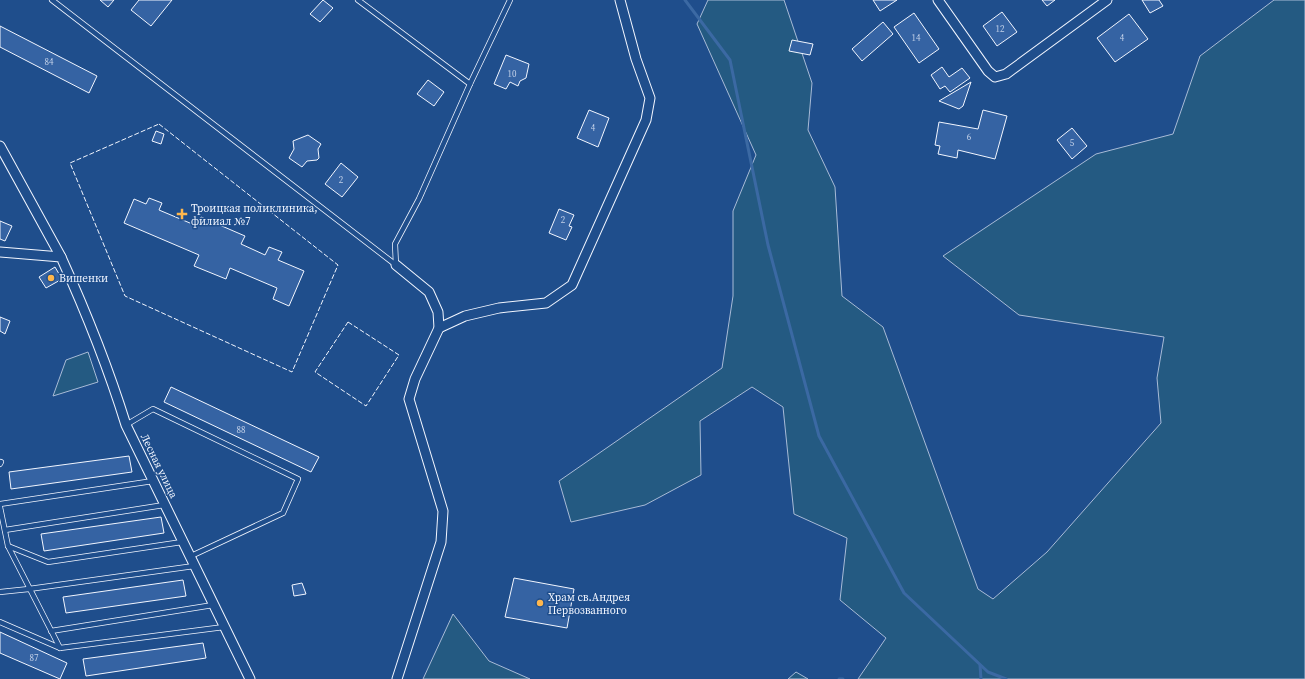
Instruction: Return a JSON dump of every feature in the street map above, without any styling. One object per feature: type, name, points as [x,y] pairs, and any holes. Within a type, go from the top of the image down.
[{"type":"street","points":[[439,328],[465,316],[499,308],[546,303],[572,285],[646,120],[650,98],[636,59],[620,0]]},
{"type":"street","points":[[938,0],[988,71],[995,77],[1006,74],[1107,0]]},
{"type":"street","name":"Лесная улица","points":[[0,146],[61,257],[90,320],[126,425],[189,557],[250,679]]},
{"type":"street","points":[[0,252],[61,257]]},
{"type":"street","points":[[396,266],[429,292],[438,312],[439,328],[415,379],[409,399],[443,510],[440,542],[397,679]]},
{"type":"lane","points":[[52,0],[396,266]]},
{"type":"lane","points":[[358,0],[470,84]]},
{"type":"lane","points":[[396,266],[395,244],[419,199],[470,84],[510,0]]},
{"type":"lane","points":[[126,425],[153,409],[298,479],[284,513],[189,557]]},
{"type":"lane","points":[[60,648],[8,546],[0,505],[153,481]]},
{"type":"lane","points":[[5,530],[164,505]]},
{"type":"lane","points":[[8,546],[48,562],[182,542]]},
{"type":"lane","points":[[0,592],[194,566]]},
{"type":"lane","points":[[51,631],[213,605]]},
{"type":"lane","points":[[0,622],[60,648],[224,627]]},
{"type":"shaded area","points":[[708,0],[784,0],[812,83],[808,130],[835,187],[842,296],[883,327],[978,589],[993,599],[1047,552],[1161,423],[1157,378],[1164,337],[1019,315],[943,256],[1096,154],[1173,134],[1200,56],[1274,0],[1305,0],[1305,679],[858,679],[886,638],[840,600],[847,538],[794,514],[783,407],[752,387],[700,421],[701,475],[645,505],[571,522],[559,481],[722,368],[733,296],[733,211],[756,155],[697,24]]},
{"type":"shaded area","points":[[88,352],[98,382],[53,396],[66,360]]},
{"type":"shaded area","points":[[453,614],[489,661],[530,679],[423,679]]},
{"type":"shaded area","points":[[796,672],[808,679],[788,679]]},
{"type":"building","points":[[100,0],[114,0],[108,7]]},
{"type":"building","points":[[139,0],[172,0],[151,26],[131,10]]},
{"type":"building","points":[[323,0],[333,8],[320,22],[310,14]]},
{"type":"building","points":[[873,0],[897,0],[880,11]]},
{"type":"building","points":[[1042,0],[1055,0],[1047,6]]},
{"type":"building","points":[[1142,0],[1159,0],[1163,6],[1150,13]]},
{"type":"building","points":[[1002,12],[1017,32],[997,46],[983,26]]},
{"type":"building","points":[[914,13],[939,49],[919,63],[894,27]]},
{"type":"building","points":[[1129,14],[1148,39],[1115,62],[1097,38]]},
{"type":"building","points":[[883,22],[893,34],[862,61],[852,49]]},
{"type":"building","points":[[0,26],[97,76],[89,93],[0,47]]},
{"type":"building","points":[[792,40],[813,44],[810,55],[789,51]]},
{"type":"building","points":[[506,55],[529,64],[526,78],[520,81],[518,86],[510,82],[506,89],[494,84]]},
{"type":"building","points":[[942,67],[949,77],[962,68],[970,78],[950,92],[945,86],[940,89],[931,75]]},
{"type":"building","points":[[428,80],[444,92],[434,106],[417,94]]},
{"type":"building","points":[[971,82],[963,106],[959,109],[939,101]]},
{"type":"building","points":[[589,110],[609,118],[598,147],[577,138]]},
{"type":"building","points":[[983,110],[1007,116],[995,159],[958,150],[957,158],[938,154],[940,146],[935,145],[939,122],[978,129]]},
{"type":"building","points":[[1072,128],[1087,146],[1072,159],[1057,140]]},
{"type":"building","points":[[156,131],[164,134],[161,144],[152,141]]},
{"type":"building","points":[[308,135],[321,144],[318,149],[319,158],[317,160],[307,161],[302,167],[289,158],[294,149],[293,141]]},
{"type":"building","points":[[341,163],[358,177],[342,197],[325,184]]},
{"type":"building","points":[[149,198],[162,203],[159,210],[197,226],[201,217],[245,236],[241,244],[265,255],[269,247],[282,252],[278,260],[304,271],[289,306],[273,299],[277,288],[230,268],[226,279],[194,266],[199,255],[124,223],[134,199],[146,204]]},
{"type":"building","points":[[559,209],[574,215],[569,226],[572,227],[566,240],[549,233]]},
{"type":"building","points":[[0,221],[12,226],[5,241],[0,239]]},
{"type":"building","name":"Вишенки","points":[[55,267],[62,279],[46,288],[39,277]]},
{"type":"building","points":[[0,317],[10,321],[5,334],[0,331]]},
{"type":"building","points":[[171,387],[319,457],[311,472],[164,402]]},
{"type":"building","points":[[129,456],[132,472],[11,489],[9,472]]},
{"type":"building","points":[[161,517],[164,533],[44,551],[41,534]]},
{"type":"building","name":"Храм св.Андрея Первозванного","points":[[514,578],[574,589],[567,628],[505,617]]},
{"type":"building","points":[[183,580],[186,596],[66,613],[63,597]]},
{"type":"building","points":[[302,583],[306,594],[294,596],[292,585]]},
{"type":"building","points":[[0,632],[67,663],[60,679],[0,653]]},
{"type":"building","points":[[203,643],[206,658],[86,676],[83,659]]},
{"type":"waterway","points":[[685,0],[730,60],[768,245],[819,436],[904,593],[988,672],[1006,679]]},
{"type":"waterway","points":[[980,665],[981,679]]},
{"type":"fence","points":[[159,124],[338,265],[292,372],[125,296],[70,163],[159,124]]},
{"type":"fence","points":[[348,322],[399,355],[366,406],[315,372],[348,322]]},
{"type":"place","name":"Троицкая поликлиника, филиал №7","points":[[182,214]]},
{"type":"place","name":"Вишенки","points":[[51,278]]},
{"type":"place","name":"Храм св.Андрея Первозванного","points":[[540,603]]}]
